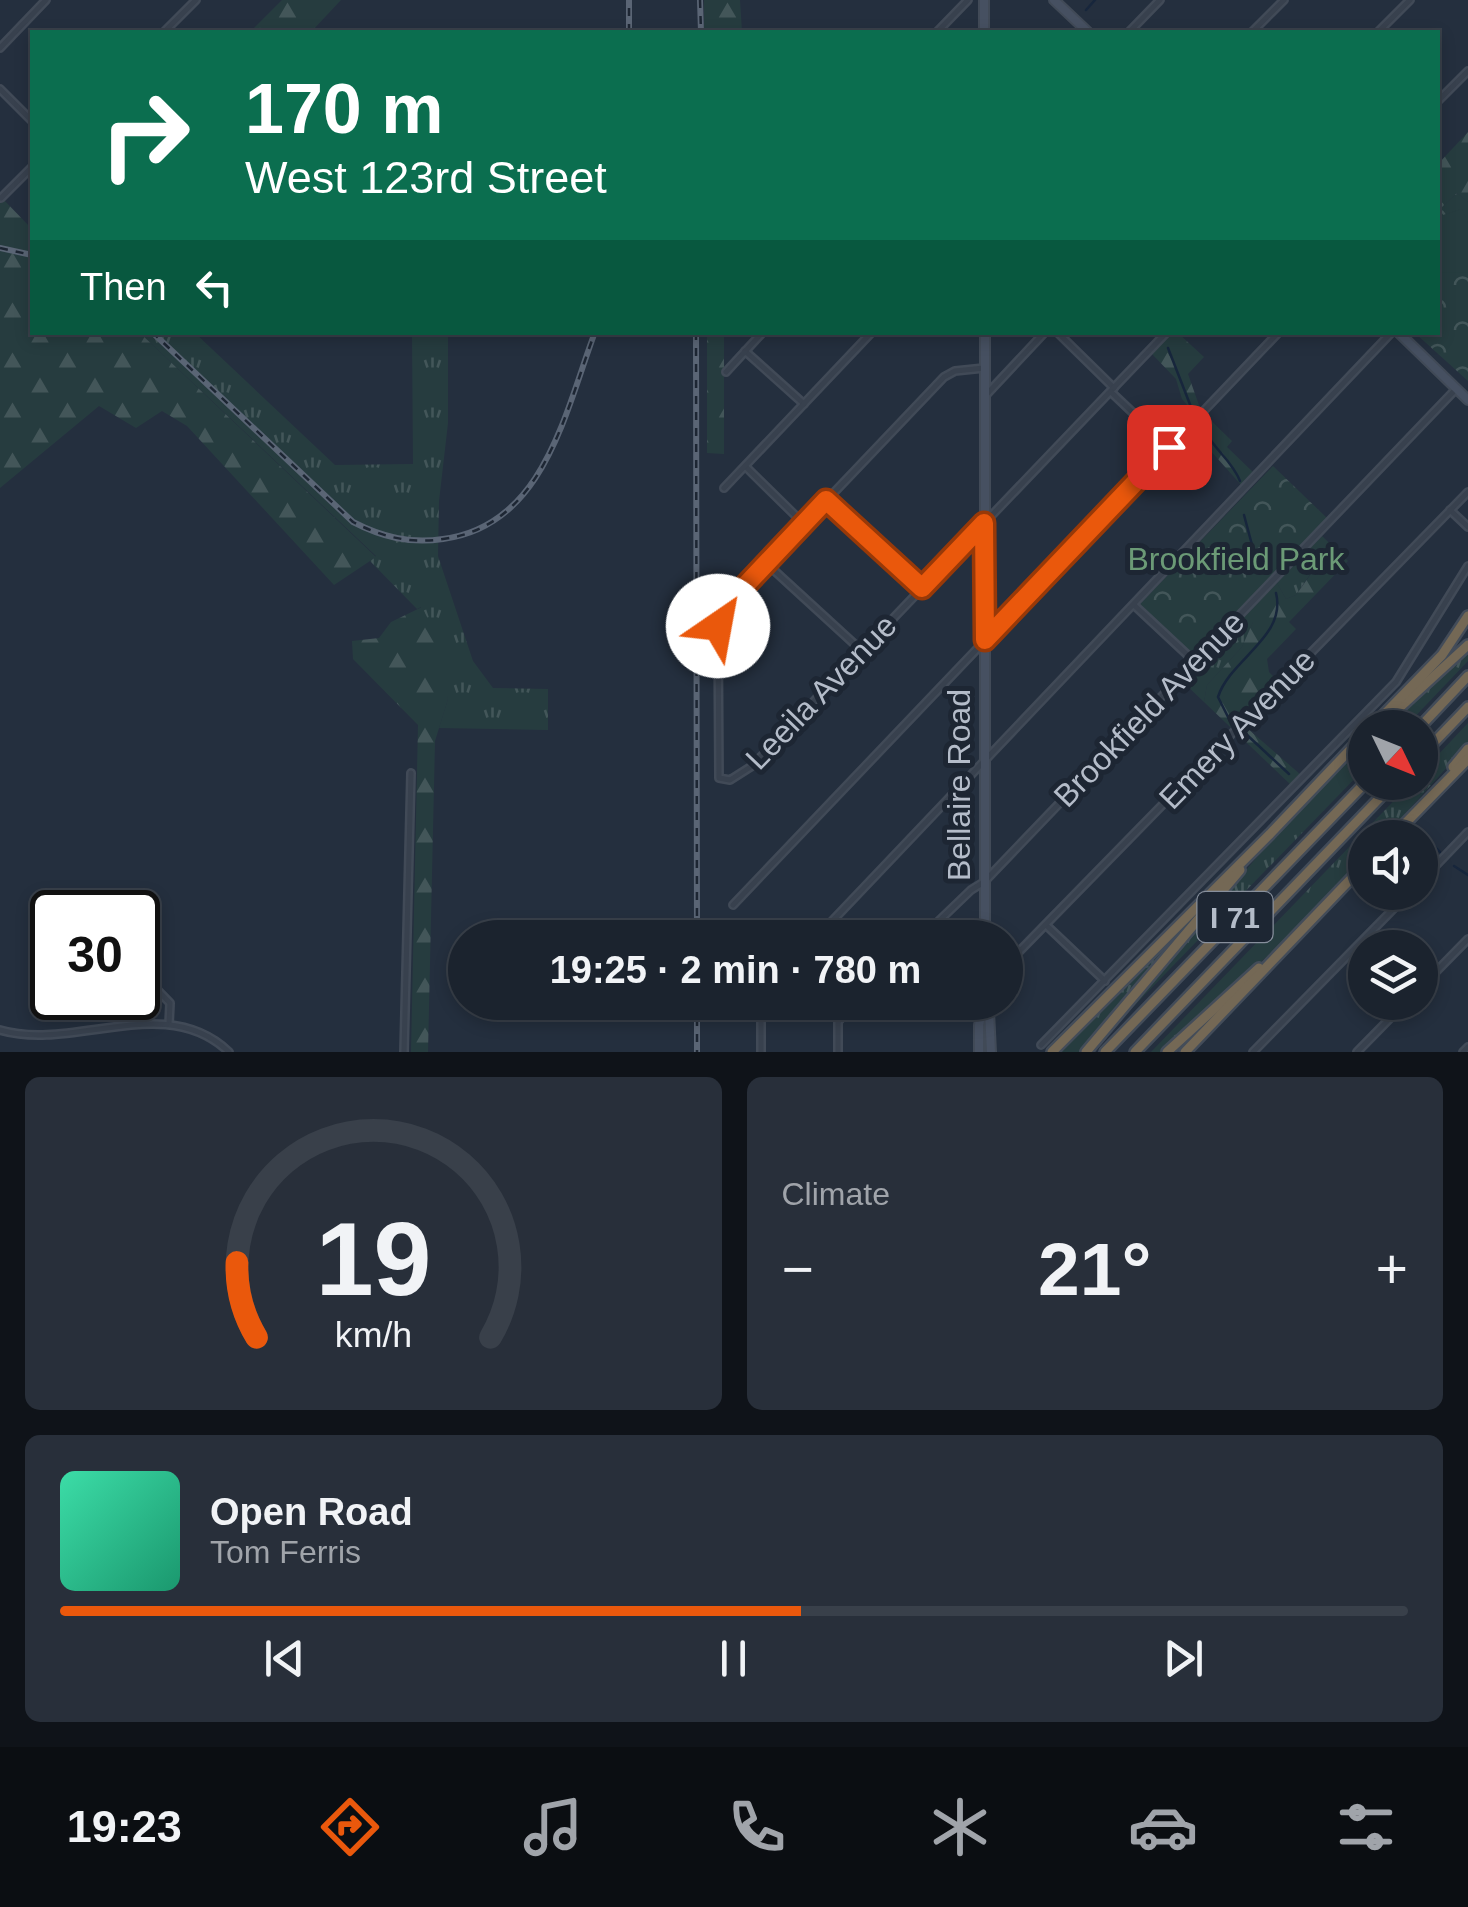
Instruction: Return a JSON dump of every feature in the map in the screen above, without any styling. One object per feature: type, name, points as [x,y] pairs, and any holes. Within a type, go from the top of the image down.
[{"type":"highway","points":[[1391,710],[1442,654],[1468,616]]},
{"type":"highway","points":[[1395,710],[1468,645]]},
{"type":"highway","points":[[1436,710],[1468,676]]},
{"type":"highway","points":[[1438,738],[1468,707]]},
{"type":"highway","points":[[1438,788],[1468,749]]},
{"type":"highway","points":[[1052,1052],[1348,754]]},
{"type":"highway","points":[[1438,789],[1468,760]]},
{"type":"highway","name":"I 71","points":[[1105,1052],[1349,800]]},
{"type":"highway","name":"I 71","points":[[1135,1052],[1378,800]]},
{"type":"highway","points":[[1408,820],[1427,800]]},
{"type":"highway","points":[[1086,1052],[1270,834]]},
{"type":"highway","points":[[1185,1052],[1348,882]]},
{"type":"highway","points":[[1167,1052],[1295,937]]},
{"type":"street","points":[[0,48],[46,0]]},
{"type":"street","points":[[166,30],[196,0]]},
{"type":"street","points":[[939,30],[968,0]]},
{"type":"street","points":[[984,0],[984,30]]},
{"type":"street","points":[[1054,0],[1086,30]]},
{"type":"street","points":[[1130,30],[1160,0]]},
{"type":"street","points":[[1254,30],[1284,0]]},
{"type":"street","points":[[1380,30],[1410,0]]},
{"type":"street","points":[[1440,99],[1468,70]]},
{"type":"street","points":[[0,88],[30,118]]},
{"type":"street","points":[[1,198],[30,168]]},
{"type":"street","points":[[726,372],[760,335]]},
{"type":"street","points":[[724,488],[869,335]]},
{"type":"street","name":"Bellaire Road","points":[[985,335],[985,920]]},
{"type":"street","points":[[984,398],[1043,335]]},
{"type":"street","points":[[1060,335],[1169,447]]},
{"type":"street","name":"Leeila Avenue","points":[[766,562],[720,617],[719,778],[730,780],[752,766],[1164,335]]},
{"type":"street","points":[[733,905],[1276,335]]},
{"type":"street","points":[[833,920],[1392,335]]},
{"type":"street","points":[[1398,335],[1468,400]]},
{"type":"street","points":[[745,351],[804,404]]},
{"type":"street","points":[[862,651],[766,562],[944,377],[984,368]]},
{"type":"street","name":"Brookfield Avenue","points":[[939,920],[984,882],[1456,388]]},
{"type":"street","points":[[745,466],[804,524]]},
{"type":"street","name":"Emery Avenue","points":[[1023,948],[1468,492]]},
{"type":"street","points":[[826,500],[922,588]]},
{"type":"street","points":[[1450,510],[1468,527]]},
{"type":"street","points":[[1041,1044],[1396,682],[1468,566]]},
{"type":"street","points":[[1134,605],[1194,661]]},
{"type":"street","points":[[404,1052],[411,773]]},
{"type":"street","points":[[1438,863],[1468,832]]},
{"type":"street","points":[[1253,1052],[1392,910]]},
{"type":"street","points":[[1046,925],[1105,981]]},
{"type":"street","points":[[1438,970],[1468,939]]},
{"type":"street","points":[[160,993],[170,1004],[169,1024]]},
{"type":"street","points":[[761,1020],[762,1052]]},
{"type":"street","points":[[838,1052],[839,1020]]},
{"type":"street","points":[[979,1052],[980,1020]]},
{"type":"street","points":[[989,1020],[991,1052]]},
{"type":"street","points":[[1357,1052],[1388,1020]]},
{"type":"street","points":[[0,1030],[31,1037],[169,1024],[206,1034],[229,1052]]},
{"type":"green space","points":[[282,0],[341,0],[313,30],[252,30]]},
{"type":"green space","points":[[704,0],[740,0],[742,30],[704,30]]},
{"type":"green space","points":[[1468,132],[1468,202],[1457,193],[1440,209],[1440,162]]},
{"type":"green space","points":[[1457,193],[1468,202],[1468,381],[1417,335],[1440,335],[1440,209]]},
{"type":"green space","points":[[0,196],[30,227],[30,335],[142,335],[376,557],[334,585],[187,426],[162,411],[136,428],[99,406],[0,488]]},
{"type":"green space","points":[[1462,209],[1468,223],[1468,273],[1440,272],[1443,215]]},
{"type":"green space","points":[[142,335],[197,335],[335,465],[413,464],[412,335],[448,335],[448,423],[439,501],[438,556],[473,661],[493,688],[548,689],[548,730],[439,728],[448,699],[421,607],[417,609],[370,561],[376,556]]},
{"type":"green space","points":[[707,335],[724,335],[724,454],[707,453]]},
{"type":"green space","points":[[1160,335],[1180,335],[1204,357],[1188,374],[1201,411],[1232,441],[1227,447],[1255,474],[1242,486],[1209,449],[1182,399],[1176,379],[1152,354],[1162,343]]},
{"type":"green space","name":"Brookfield Park","points":[[1273,466],[1327,518],[1194,658],[1139,605]]},
{"type":"green space","points":[[1322,536],[1348,561],[1289,622],[1296,629],[1267,659],[1269,672],[1279,682],[1240,722],[1301,775],[1291,785],[1204,702],[1207,685],[1242,647],[1253,622],[1253,608],[1277,583],[1286,599],[1296,595],[1313,571],[1300,558]]},
{"type":"green space","points":[[1300,558],[1313,570],[1296,595],[1286,599],[1277,583]]},
{"type":"green space","points":[[422,607],[439,641],[448,699],[435,741],[428,1052],[411,1052],[418,725],[353,659],[352,641],[379,638],[391,622]]},
{"type":"green space","points":[[1253,608],[1253,622],[1242,647],[1207,685],[1204,702],[1183,682]]},
{"type":"green space","points":[[1468,650],[1468,661],[1421,710],[1403,710]]},
{"type":"green space","points":[[1468,723],[1468,744],[1438,777],[1438,755]]},
{"type":"green space","points":[[1348,762],[1348,786],[1132,1005],[1268,844]]},
{"type":"green space","points":[[1395,800],[1417,800],[1399,820],[1375,820]]},
{"type":"green space","points":[[1348,848],[1348,875],[1286,939],[1162,1052],[1151,1052]]},
{"type":"green space","points":[[1188,922],[1080,1052],[1060,1052]]},
{"type":"waterway","points":[[1086,10],[1095,0]]},
{"type":"waterway","points":[[1168,348],[1191,407]]},
{"type":"waterway","points":[[1204,429],[1240,481]]},
{"type":"waterway","points":[[1244,515],[1259,571]]},
{"type":"waterway","points":[[1230,721],[1218,697],[1224,683],[1266,635],[1277,609],[1276,593]]},
{"type":"waterway","points":[[1246,734],[1289,774]]},
{"type":"waterway","points":[[1454,866],[1468,875]]},
{"type":"railway","points":[[629,0],[629,30]]},
{"type":"railway","points":[[700,0],[701,30]]},
{"type":"railway","points":[[0,248],[30,255]]},
{"type":"railway","points":[[155,335],[353,522],[375,532],[419,541],[477,530],[505,512],[528,489],[560,429],[594,335]]},
{"type":"railway","points":[[696,335],[697,920]]},
{"type":"railway","points":[[697,1020],[697,1052]]},
{"type":"route","points":[[718,626],[726,606],[826,500],[922,588],[984,523],[985,640],[1169,447]]}]
